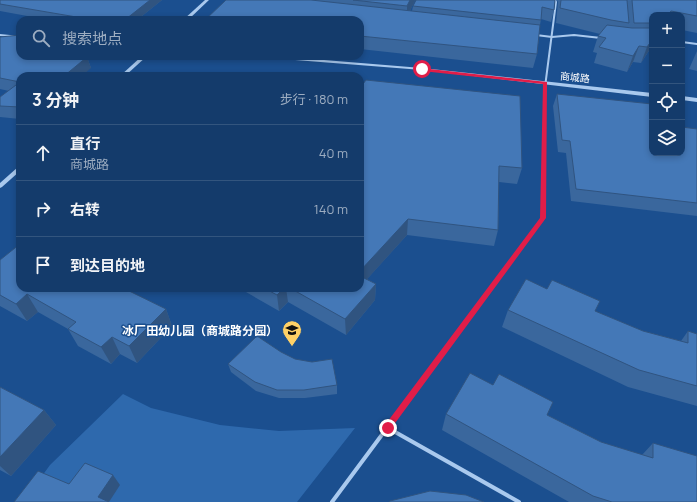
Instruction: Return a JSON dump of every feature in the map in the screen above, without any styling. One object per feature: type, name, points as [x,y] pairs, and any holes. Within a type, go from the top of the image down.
[{"type":"street","points":[[189,16],[207,0]]},
{"type":"street","points":[[0,35],[16,37]]},
{"type":"street","points":[[127,72],[140,60]]},
{"type":"street","name":"商城路","points":[[308,60],[422,69],[649,95]]},
{"type":"street","points":[[685,98],[697,100]]},
{"type":"street","points":[[0,186],[16,172]]},
{"type":"lane","points":[[332,502],[543,218],[545,83],[552,37],[555,0]]},
{"type":"lane","points":[[529,34],[552,37],[574,34],[604,38]]},
{"type":"lane","points":[[685,42],[697,44]]},
{"type":"lane","points":[[388,428],[519,502]]},
{"type":"shaded area","points":[[123,394],[151,408],[220,425],[279,431],[355,428],[297,502],[23,502],[50,465]]},
{"type":"building","points":[[0,0],[150,0],[130,16],[70,16],[0,4]]},
{"type":"building","points":[[226,0],[311,0],[540,25],[537,54],[364,36],[364,16],[209,16]]},
{"type":"building","points":[[353,0],[410,0],[407,6]]},
{"type":"building","points":[[416,0],[555,0],[554,10],[542,7],[541,20],[413,6]]},
{"type":"building","points":[[561,0],[627,0],[629,23],[560,8]]},
{"type":"building","points":[[632,0],[697,0],[697,16],[685,14],[685,12],[649,12],[649,23],[634,23]]},
{"type":"building","points":[[607,25],[632,28],[649,28],[649,44],[647,47],[639,46],[633,56],[599,47],[606,38],[598,36]]},
{"type":"building","points":[[16,35],[16,60],[83,60],[69,72],[16,72],[16,81],[0,78],[0,37]]},
{"type":"building","points":[[366,80],[520,96],[522,168],[499,166],[498,230],[408,219],[364,267],[364,83]]},
{"type":"building","points":[[16,85],[16,107],[0,106],[0,97]]},
{"type":"building","points":[[557,94],[649,104],[649,156],[685,156],[685,127],[697,129],[697,203],[576,189],[570,141],[562,140]]},
{"type":"building","points":[[16,247],[16,292],[131,292],[166,309],[129,346],[112,337],[101,347],[68,329],[76,322],[27,294],[16,304],[0,295],[0,260]]},
{"type":"building","points":[[364,278],[376,284],[345,319],[297,292],[364,292]]},
{"type":"building","points":[[526,279],[547,289],[552,280],[600,301],[595,311],[643,331],[688,343],[688,331],[697,334],[697,386],[639,370],[508,310]]},
{"type":"building","points":[[271,292],[280,292],[277,295]]},
{"type":"building","points":[[257,336],[281,352],[295,359],[312,362],[332,359],[337,385],[304,390],[277,390],[255,382],[228,364]]},
{"type":"building","points":[[470,373],[493,385],[499,374],[553,402],[547,415],[601,442],[653,458],[653,443],[697,456],[697,502],[612,502],[593,496],[446,414]]},
{"type":"building","points":[[0,387],[44,410],[0,457]]},
{"type":"building","points":[[85,463],[113,475],[98,497],[109,502],[14,502],[38,471],[69,484]]},
{"type":"building","points":[[430,491],[466,495],[484,502],[389,502]]},
{"type":"place","name":"冰厂田幼儿园（商城路分园）","points":[[292,347]]},
{"type":"route","points":[[388,428],[543,218],[545,83],[422,69]]}]
